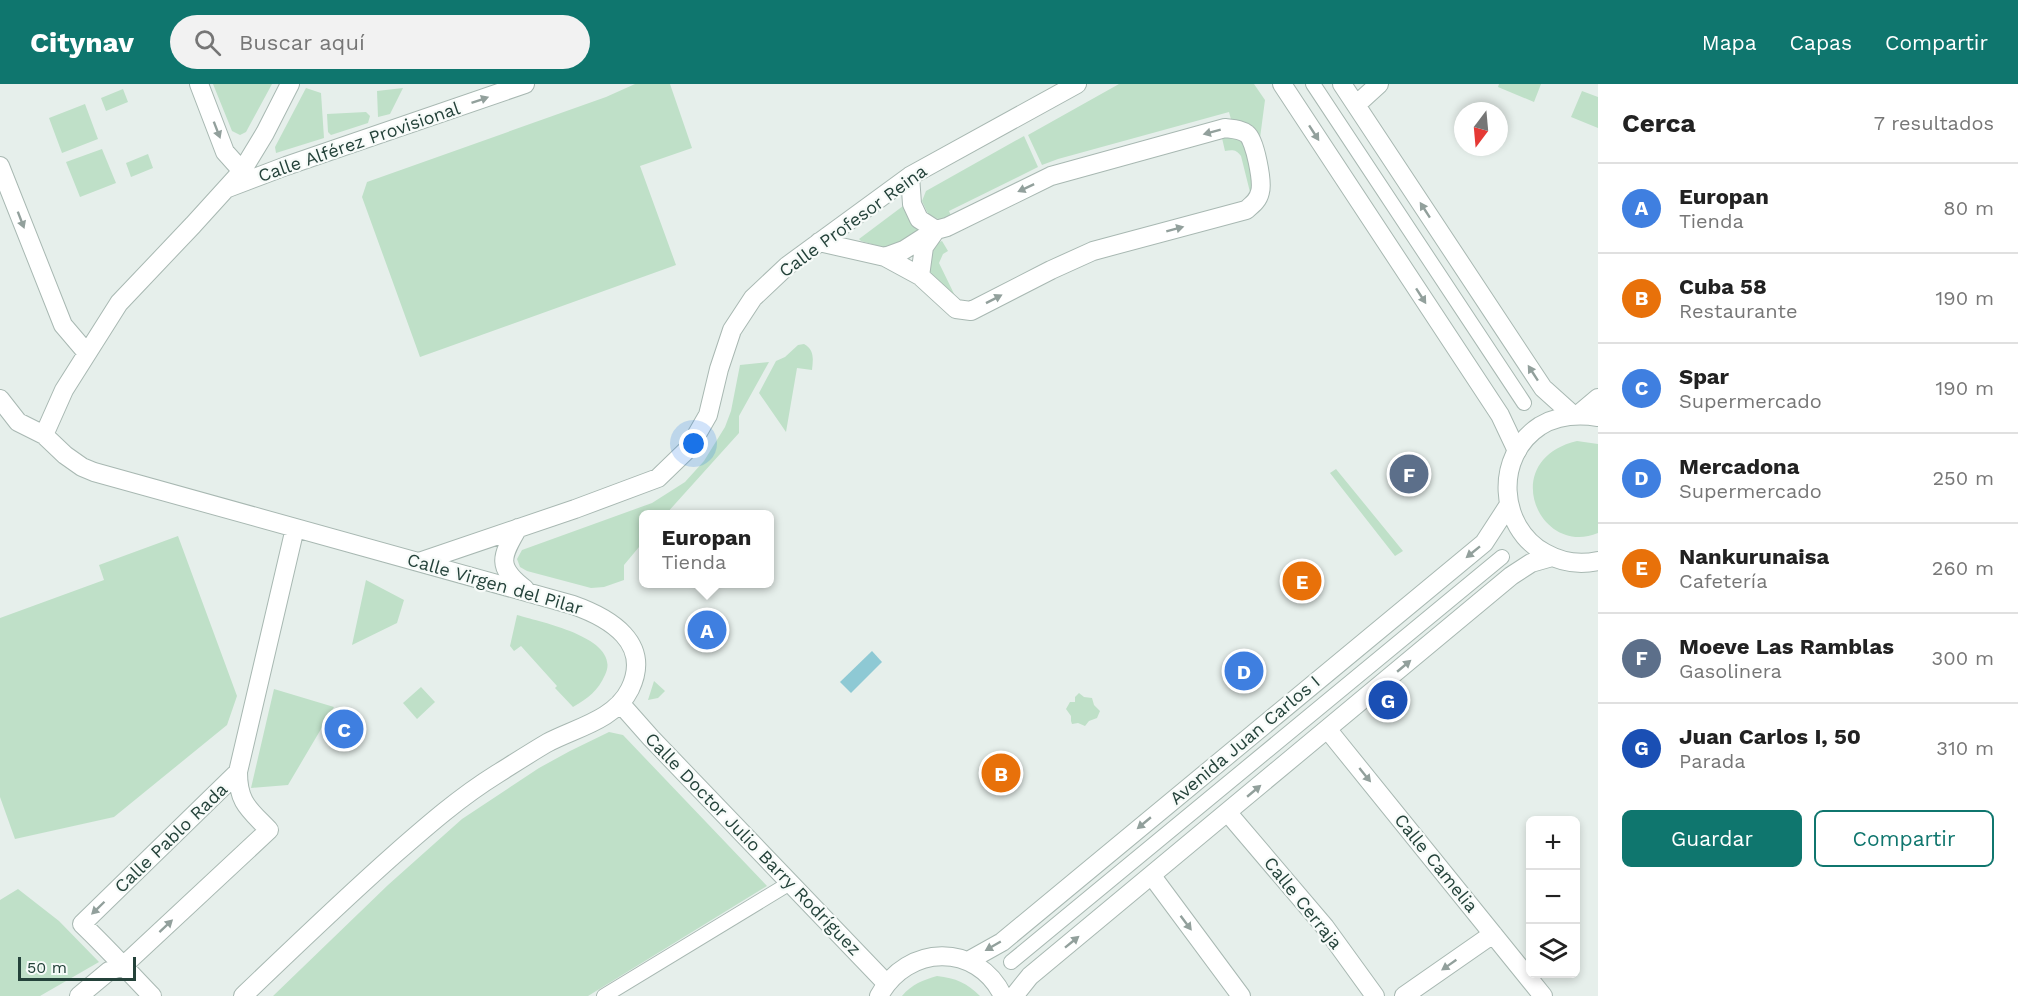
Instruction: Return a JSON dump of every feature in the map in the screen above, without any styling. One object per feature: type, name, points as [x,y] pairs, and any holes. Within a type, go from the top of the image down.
[{"type":"street","points":[[199,84],[225,152],[242,171]]},
{"type":"street","points":[[44,435],[64,390],[118,303],[242,171],[290,84]]},
{"type":"street","name":"Calle Alférez Provisional","points":[[227,189],[286,166],[525,84]]},
{"type":"street","name":"Calle Profesor Reina","points":[[419,562],[658,478],[689,448],[708,415],[718,369],[732,330],[753,298],[787,266],[910,176],[1077,84]]},
{"type":"street","points":[[1282,84],[1500,414],[1516,451]]},
{"type":"street","points":[[1313,84],[1524,403]]},
{"type":"street","points":[[1342,84],[1543,388],[1576,415]]},
{"type":"street","points":[[1356,105],[1379,84]]},
{"type":"street","points":[[819,242],[885,257],[920,276],[956,309],[971,311],[1093,251],[1246,210],[1257,201],[1261,190],[1254,143],[1249,135],[1239,130],[1225,128],[1051,176],[947,227],[936,230],[904,250],[885,257]]},
{"type":"street","points":[[0,166],[63,325],[87,352]]},
{"type":"street","points":[[910,176],[912,204],[919,219],[936,230]]},
{"type":"street","points":[[920,276],[924,247],[936,230]]},
{"type":"street","points":[[1576,415],[1598,398]]},
{"type":"street","name":"Calle Virgen del Pilar","points":[[0,399],[18,422],[44,435],[64,454],[82,467],[94,472],[573,604],[608,619],[630,641],[636,661],[636,670],[629,691],[620,703],[591,723],[548,743],[503,770],[444,811],[350,895],[243,996]]},
{"type":"street","points":[[1596,563],[1579,563],[1552,557],[1537,549],[1524,537],[1515,522],[1508,506],[1506,487],[1509,468],[1516,451],[1540,426],[1556,419],[1576,415],[1598,417]]},
{"type":"street","name":"Avenida Juan Carlos I","points":[[968,961],[1002,942],[1484,543],[1508,506]]},
{"type":"street","points":[[238,772],[295,528]]},
{"type":"street","points":[[518,528],[504,558],[505,570],[527,591]]},
{"type":"street","name":"Avenida Juan Carlos I","points":[[1011,962],[1502,557]]},
{"type":"street","points":[[1014,996],[1030,976],[1511,576],[1531,563],[1552,557]]},
{"type":"street","name":"Calle Doctor Julio Barry Rodríguez","points":[[620,703],[790,883],[883,989]]},
{"type":"street","name":"Calle Camelia","points":[[1328,730],[1543,996]]},
{"type":"street","name":"Calle Pablo Rada","points":[[123,966],[82,924],[238,772]]},
{"type":"street","name":"Calle Pablo Rada","points":[[79,996],[109,971],[123,966],[269,830],[244,803],[238,790],[238,772]]},
{"type":"street","name":"Calle Cerraja","points":[[1228,813],[1325,927],[1375,996]]},
{"type":"street","points":[[1152,876],[1242,996]]},
{"type":"street","points":[[604,996],[790,883]]},
{"type":"street","points":[[1404,996],[1493,933]]},
{"type":"street","points":[[883,989],[903,968],[923,958],[946,956],[968,961],[985,971],[999,986],[1003,996]]},
{"type":"street","points":[[123,966],[152,996]]},
{"type":"green space","points":[[213,84],[272,84],[246,132],[240,135],[232,131]]},
{"type":"green space","points":[[635,84],[670,84],[692,148],[640,166],[676,265],[420,357],[362,197],[367,182],[606,97]]},
{"type":"green space","points":[[1119,84],[1254,84],[1265,100],[1260,138],[1256,133],[1232,123],[1229,112],[1042,165],[1028,135]]},
{"type":"green space","points":[[1499,84],[1541,84],[1534,102],[1498,87]]},
{"type":"green space","points":[[306,88],[321,93],[324,138],[276,153],[275,147]]},
{"type":"green space","points":[[403,88],[390,114],[378,117],[377,91]]},
{"type":"green space","points":[[123,89],[128,102],[106,111],[101,98]]},
{"type":"green space","points":[[1582,91],[1598,97],[1598,128],[1571,117]]},
{"type":"green space","points":[[85,104],[98,139],[62,153],[49,118]]},
{"type":"green space","points":[[366,112],[370,116],[368,123],[331,135],[328,132],[327,114]]},
{"type":"green space","points":[[1024,136],[1038,167],[949,211],[952,218],[942,221],[928,214],[922,201],[926,191]]},
{"type":"green space","points":[[1232,136],[1246,142],[1255,178],[1251,196],[1241,156],[1234,150],[1225,151],[1222,138]]},
{"type":"green space","points":[[102,149],[116,183],[80,197],[66,162]]},
{"type":"green space","points":[[148,154],[153,168],[131,177],[126,163]]},
{"type":"green space","points":[[907,203],[922,230],[920,236],[886,248],[859,239]]},
{"type":"green space","points":[[942,241],[948,251],[943,254],[939,263],[959,304],[926,274],[934,244]]},
{"type":"green space","points":[[804,344],[812,352],[812,370],[797,368],[786,432],[759,393],[776,361],[785,357],[798,345]]},
{"type":"green space","points":[[769,362],[739,416],[739,433],[670,510],[639,510],[639,547],[624,565],[624,580],[604,587],[591,588],[527,571],[520,567],[517,559],[522,550],[652,503],[685,482],[704,461],[725,427],[731,411],[740,365]]},
{"type":"green space","points":[[1577,441],[1598,444],[1598,533],[1577,537],[1559,532],[1544,520],[1535,503],[1533,485],[1538,467],[1553,451]]},
{"type":"green space","points":[[1336,469],[1403,551],[1395,556],[1330,473]]},
{"type":"green space","points":[[178,536],[237,696],[227,725],[114,817],[15,839],[0,797],[0,618],[104,580],[99,565]]},
{"type":"green space","points":[[366,580],[404,600],[397,623],[352,645]]},
{"type":"green space","points":[[517,615],[560,627],[591,642],[602,651],[607,662],[605,675],[592,694],[573,707],[521,646],[514,651],[510,646]]},
{"type":"green space","points":[[654,681],[665,691],[658,698],[648,700]]},
{"type":"green space","points":[[421,687],[435,702],[417,719],[403,703]]},
{"type":"green space","points":[[274,689],[334,707],[288,785],[251,788]]},
{"type":"green space","points":[[1079,693],[1084,697],[1092,698],[1094,705],[1100,711],[1097,718],[1089,721],[1085,726],[1078,723],[1072,724],[1071,716],[1066,709],[1070,702],[1075,702],[1075,697]]},
{"type":"green space","points":[[609,732],[623,735],[767,886],[588,996],[273,996],[388,885],[462,819],[539,768]]},
{"type":"green space","points":[[18,889],[59,921],[99,962],[40,996],[0,996],[0,900]]},
{"type":"green space","points":[[937,976],[961,982],[980,996],[902,996],[918,983]]},
{"type":"water","points":[[872,651],[882,662],[851,693],[840,682]]},
{"type":"place","name":"Moeve Las Ramblas","points":[[1409,474]]},
{"type":"place","name":"Nankurunaisa","points":[[1302,581]]},
{"type":"place","name":"Europan","points":[[707,630]]},
{"type":"place","name":"Mercadona","points":[[1244,671]]},
{"type":"place","name":"Juan Carlos I, 50","points":[[1388,700]]},
{"type":"place","name":"Spar","points":[[344,729]]},
{"type":"place","name":"Cuba 58","points":[[1001,773]]}]
